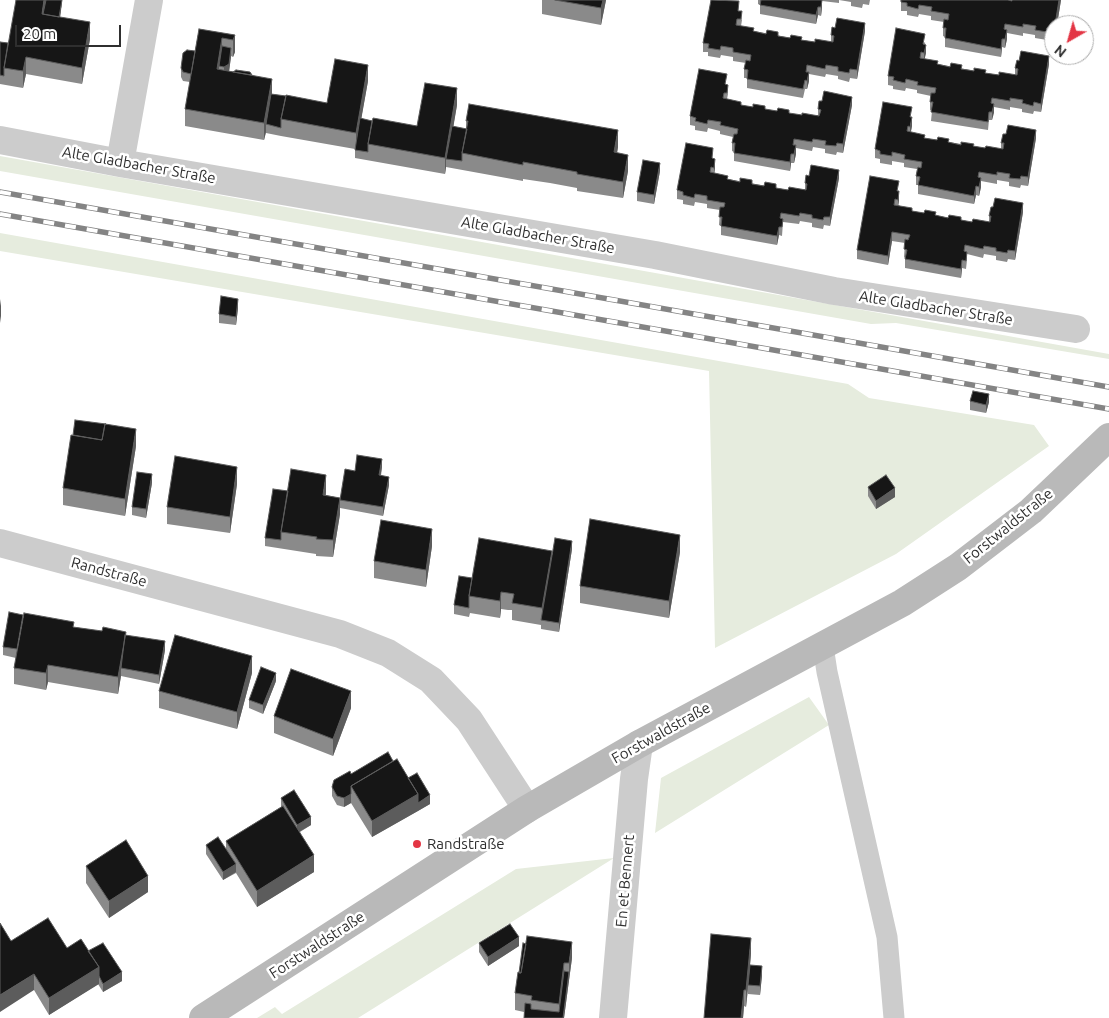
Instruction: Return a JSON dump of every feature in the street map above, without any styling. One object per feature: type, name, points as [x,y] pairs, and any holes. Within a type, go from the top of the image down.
[{"type":"street","points":[[120,163],[149,0]]},
{"type":"street","name":"Alte Gladbacher Straße","points":[[0,140],[120,163],[645,254],[834,291],[1014,321],[1076,329]]},
{"type":"street","name":"Forstwaldstraße","points":[[204,1018],[528,809],[639,744],[902,603],[958,567],[1031,511],[1109,437]]},
{"type":"street","name":"Randstraße","points":[[0,543],[340,634],[388,653],[431,680],[469,720],[528,809]]},
{"type":"street","name":"En et Bennert","points":[[613,1018],[634,779],[639,744]]},
{"type":"lane","points":[[823,646],[827,672],[887,937],[894,1018]]},
{"type":"shaded area","points":[[0,156],[1109,354],[1109,359],[896,323],[871,324],[0,171]]},
{"type":"shaded area","points":[[0,233],[848,384],[869,398],[1034,425],[1049,446],[896,554],[715,648],[709,371],[0,251]]},
{"type":"shaded area","points":[[809,697],[829,725],[655,833],[661,778]]},
{"type":"shaded area","points":[[614,858],[358,1018],[257,1018],[275,1007],[282,1014],[516,869]]},
{"type":"building","points":[[16,0],[44,0],[42,14],[90,22],[82,68],[26,57],[23,71],[4,68]]},
{"type":"building","points":[[46,0],[62,0],[59,17],[43,14]]},
{"type":"building","points":[[555,0],[603,0],[601,8]]},
{"type":"building","points":[[711,0],[739,1],[738,11],[742,11],[741,19],[737,19],[736,25],[754,28],[753,31],[766,34],[767,30],[778,32],[778,36],[790,38],[791,35],[802,37],[801,40],[815,42],[815,39],[833,42],[834,36],[831,35],[832,27],[835,28],[837,18],[865,23],[857,70],[850,69],[849,73],[838,71],[838,67],[826,65],[825,69],[807,65],[806,72],[809,72],[803,89],[747,79],[748,70],[744,69],[746,60],[750,61],[751,55],[733,52],[733,48],[721,46],[720,50],[708,48],[709,44],[703,43]]},
{"type":"building","points":[[761,0],[822,0],[821,7],[818,7],[816,15],[760,5]]},
{"type":"building","points":[[901,0],[1059,0],[1057,15],[1044,15],[1044,32],[1035,30],[1036,26],[1023,24],[1023,27],[1005,24],[1004,29],[1007,30],[1005,39],[1002,39],[1001,49],[945,38],[946,28],[943,28],[944,19],[948,20],[949,14],[931,11],[932,7],[919,5],[918,9],[901,2]]},
{"type":"building","points":[[896,28],[925,34],[923,44],[926,45],[924,53],[921,52],[920,58],[938,61],[937,64],[950,67],[951,63],[962,65],[961,69],[974,71],[974,68],[986,70],[985,73],[999,75],[999,72],[1017,75],[1018,69],[1015,68],[1021,51],[1044,55],[1044,65],[1048,65],[1041,104],[1034,102],[1033,106],[1022,103],[1023,100],[1010,98],[1010,101],[992,98],[991,103],[994,104],[992,112],[989,112],[988,122],[931,112],[933,102],[930,102],[931,93],[935,93],[936,88],[917,85],[918,82],[906,79],[905,83],[893,80],[894,77],[888,76]]},
{"type":"building","points":[[199,29],[235,35],[233,40],[222,38],[217,69],[272,79],[264,123],[185,109]]},
{"type":"building","points":[[0,42],[8,43],[4,76],[0,75]]},
{"type":"building","points":[[222,46],[231,48],[229,64],[224,67],[219,66]]},
{"type":"building","points":[[187,50],[195,51],[191,74],[183,72],[181,68],[183,53]]},
{"type":"building","points":[[335,59],[368,65],[356,133],[281,119],[286,95],[327,103]]},
{"type":"building","points":[[699,69],[727,74],[725,84],[728,85],[727,93],[724,93],[723,98],[741,102],[741,105],[753,107],[753,104],[765,106],[765,109],[777,111],[778,108],[789,110],[789,113],[819,116],[821,110],[818,109],[819,101],[822,101],[824,91],[852,97],[843,144],[837,143],[836,146],[825,145],[826,141],[813,139],[812,142],[794,139],[793,145],[796,145],[794,154],[791,154],[790,162],[734,153],[735,143],[732,143],[734,134],[737,134],[738,129],[720,125],[721,122],[708,120],[707,124],[695,121],[696,118],[690,116]]},
{"type":"building","points":[[236,70],[250,72],[252,75],[233,72]]},
{"type":"building","points":[[425,83],[457,88],[445,158],[368,144],[373,118],[417,126]]},
{"type":"building","points":[[271,94],[286,96],[281,128],[266,124]]},
{"type":"building","points":[[883,102],[912,107],[910,127],[908,126],[907,131],[925,135],[924,138],[937,140],[938,137],[949,139],[948,142],[961,145],[961,142],[985,148],[986,146],[1003,149],[1004,143],[1001,143],[1008,125],[1036,130],[1028,177],[1021,176],[1020,179],[1009,178],[1010,174],[997,172],[997,175],[979,172],[978,177],[981,178],[979,187],[976,186],[974,196],[918,185],[920,177],[916,176],[918,167],[921,168],[922,162],[904,159],[905,155],[892,152],[892,156],[880,154],[880,151],[875,149]]},
{"type":"building","points":[[469,104],[618,130],[614,152],[628,155],[623,182],[523,162],[523,165],[462,153]]},
{"type":"building","points":[[360,118],[372,121],[368,152],[355,150]]},
{"type":"building","points":[[452,126],[467,129],[462,161],[446,159]]},
{"type":"building","points":[[686,143],[713,148],[714,168],[711,167],[710,172],[728,176],[727,179],[740,182],[740,178],[752,180],[752,184],[764,186],[765,182],[776,184],[776,188],[788,190],[789,187],[806,190],[806,175],[809,176],[811,165],[839,170],[830,217],[824,217],[823,220],[812,218],[812,215],[800,213],[799,216],[781,213],[780,218],[783,219],[782,227],[779,227],[777,236],[721,226],[722,217],[719,217],[720,207],[724,207],[725,203],[707,200],[707,196],[695,194],[694,198],[683,195],[683,192],[677,190]]},
{"type":"building","points":[[643,160],[660,163],[654,195],[637,192]]},
{"type":"building","points":[[870,176],[899,181],[898,200],[895,199],[894,205],[912,208],[912,211],[924,213],[925,210],[936,212],[935,215],[948,218],[949,215],[961,217],[961,220],[972,222],[973,219],[990,222],[991,216],[989,216],[995,198],[1023,203],[1015,251],[1008,250],[1007,253],[996,251],[996,248],[984,246],[983,249],[965,245],[964,251],[967,252],[966,261],[962,260],[961,269],[905,259],[907,250],[904,249],[905,239],[908,240],[910,235],[892,232],[888,256],[857,250]]},
{"type":"building","points":[[221,296],[238,299],[236,317],[219,314]]},
{"type":"building","points":[[973,391],[989,394],[986,405],[970,401]]},
{"type":"building","points":[[75,420],[106,424],[102,440],[73,435]]},
{"type":"building","points":[[105,424],[136,429],[125,499],[63,488],[71,435],[102,440]]},
{"type":"building","points":[[357,455],[382,459],[379,475],[389,477],[383,507],[340,500],[345,469],[355,471]]},
{"type":"building","points":[[175,456],[237,467],[230,517],[167,507]]},
{"type":"building","points":[[291,469],[326,475],[323,495],[340,498],[333,540],[316,539],[317,537],[281,532]]},
{"type":"building","points":[[137,472],[152,474],[146,509],[132,507]]},
{"type":"building","points":[[886,475],[895,488],[876,501],[868,487]]},
{"type":"building","points":[[273,489],[288,491],[281,540],[265,538]]},
{"type":"building","points":[[590,519],[680,535],[669,601],[580,586]]},
{"type":"building","points":[[381,520],[432,529],[426,570],[374,561]]},
{"type":"building","points":[[479,538],[552,551],[542,608],[512,603],[514,594],[508,593],[501,592],[500,601],[469,596]]},
{"type":"building","points":[[555,538],[572,541],[559,623],[541,620]]},
{"type":"building","points":[[459,576],[472,578],[469,608],[454,605]]},
{"type":"building","points":[[9,612],[23,615],[17,649],[3,647]]},
{"type":"building","points":[[24,613],[74,622],[73,627],[102,631],[103,627],[126,632],[118,677],[48,665],[46,673],[14,668]]},
{"type":"building","points":[[125,635],[165,641],[159,675],[121,668]]},
{"type":"building","points":[[175,635],[252,656],[237,712],[159,691]]},
{"type":"building","points":[[261,667],[276,673],[263,705],[249,700]]},
{"type":"building","points":[[291,669],[351,691],[333,739],[274,716]]},
{"type":"building","points":[[388,752],[393,761],[351,786],[351,794],[344,798],[337,796],[332,787],[334,780],[350,771],[351,774]]},
{"type":"building","points":[[397,759],[418,794],[372,821],[351,786]]},
{"type":"building","points":[[417,773],[430,795],[418,803],[418,794],[408,778]]},
{"type":"building","points":[[294,790],[311,817],[297,825],[281,798]]},
{"type":"building","points":[[283,806],[314,855],[257,891],[226,841]]},
{"type":"building","points":[[218,837],[236,864],[223,872],[206,845]]},
{"type":"building","points":[[126,840],[148,876],[109,901],[86,866]]},
{"type":"building","points":[[48,918],[67,948],[81,939],[99,967],[49,998],[34,974],[0,995],[0,923],[11,941]]},
{"type":"building","points":[[510,924],[519,937],[488,957],[479,943]]},
{"type":"building","points":[[711,934],[751,938],[741,1018],[704,1018]]},
{"type":"building","points":[[527,936],[572,942],[569,963],[564,963],[559,1004],[531,1000],[532,996],[515,993],[518,972],[521,973]]},
{"type":"building","points":[[103,943],[122,972],[103,984],[99,976],[99,967],[88,951]]},
{"type":"building","points":[[523,943],[526,944],[521,973],[519,973]]},
{"type":"building","points":[[750,965],[762,966],[760,986],[748,985]]},
{"type":"building","points":[[564,971],[569,972],[563,1018],[524,1018],[525,1003],[531,1004],[531,1009],[559,1012]]},
{"type":"railway","points":[[0,192],[1109,387]]},
{"type":"railway","points":[[0,214],[1109,409]]},
{"type":"place","name":"Randstraße","points":[[417,844]]}]
